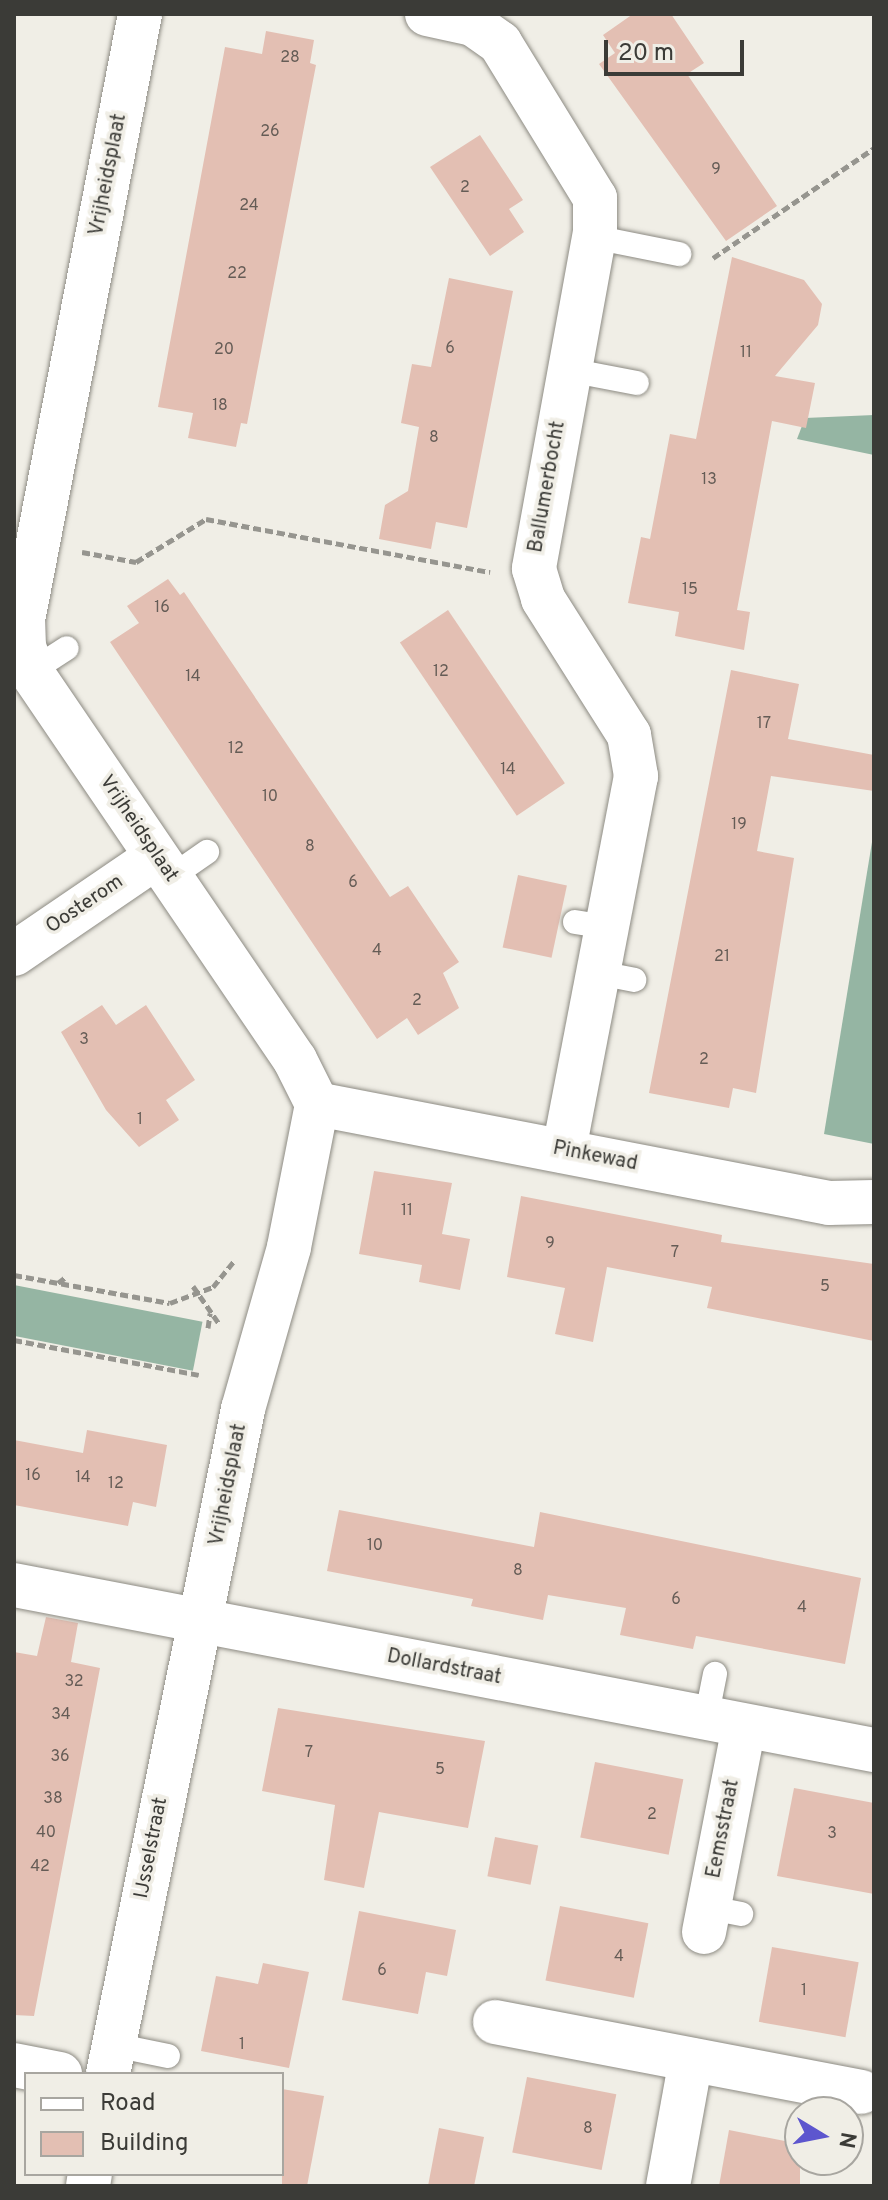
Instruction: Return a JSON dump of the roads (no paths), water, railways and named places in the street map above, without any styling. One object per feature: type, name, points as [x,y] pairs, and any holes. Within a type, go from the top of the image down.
[{"type":"street","name":"Vrijheidsplaat","points":[[140,14],[23,620],[34,654],[164,867],[295,1060],[317,1104],[199,1622]]},
{"type":"street","name":"Ballumerbocht","points":[[452,16],[500,43],[573,184],[595,198],[594,237],[534,569],[543,599],[635,749],[636,776],[591,925],[616,976],[564,1151]]},
{"type":"street","name":"Oosterom","points":[[14,954],[164,867]]},
{"type":"street","name":"Pinkewad","points":[[317,1104],[829,1203],[874,1202]]},
{"type":"street","name":"Dollardstraat","points":[[14,1585],[874,1750]]},
{"type":"street","name":"IJsselstraat","points":[[111,2060],[199,1622]]},
{"type":"street","name":"Eemsstraat","points":[[710,1915],[725,1723]]},
{"type":"street","points":[[495,2022],[861,2092]]},
{"type":"street","points":[[668,2186],[691,2060]]},
{"type":"street","points":[[14,2065],[50,2072]]},
{"type":"lane","points":[[594,237],[679,254]]},
{"type":"lane","points":[[569,370],[637,383]]},
{"type":"lane","points":[[164,867],[207,852]]},
{"type":"lane","points":[[715,1674],[725,1723]]},
{"type":"lane","points":[[111,2060],[168,2056]]}]
